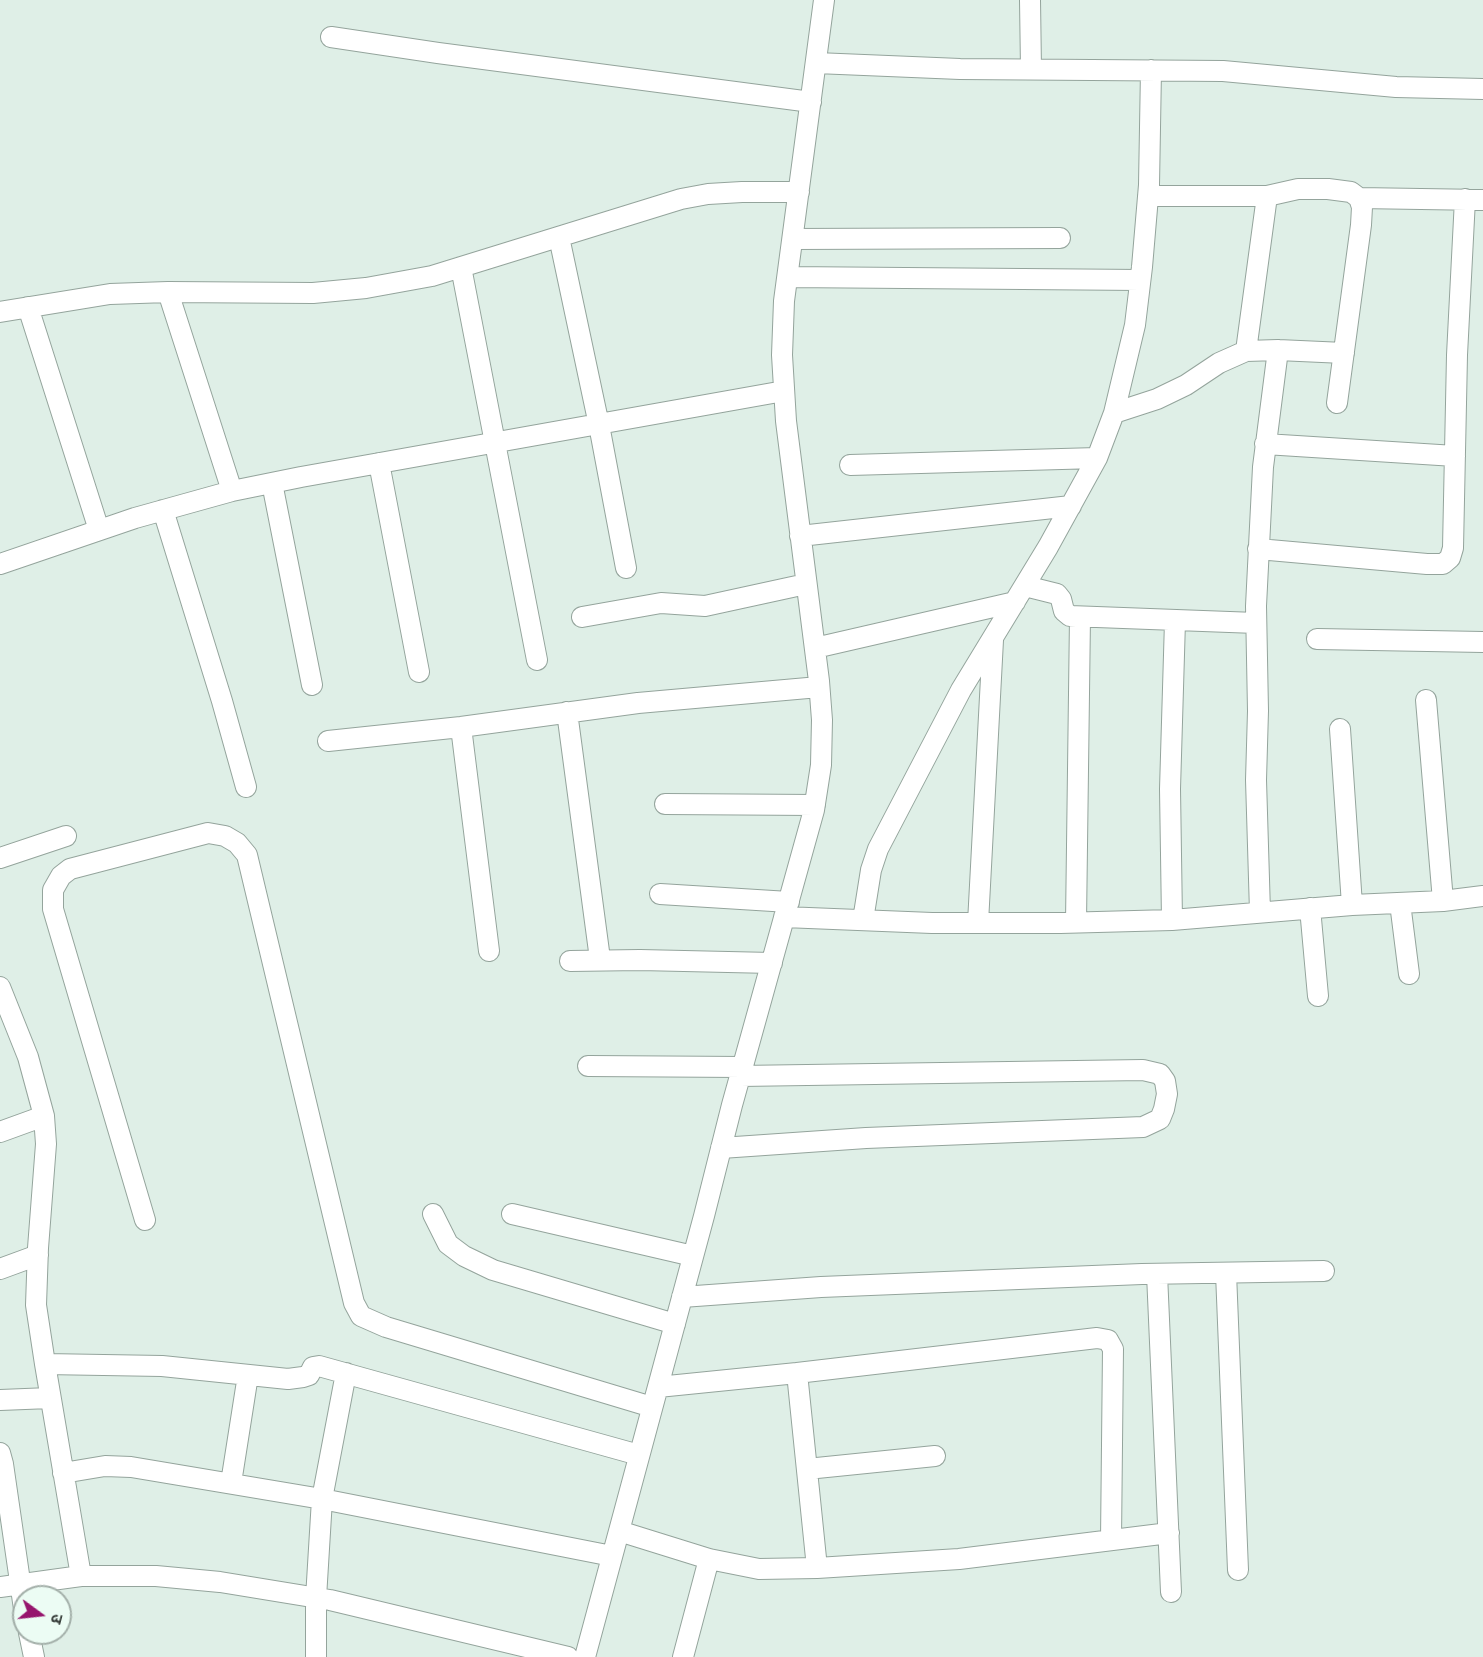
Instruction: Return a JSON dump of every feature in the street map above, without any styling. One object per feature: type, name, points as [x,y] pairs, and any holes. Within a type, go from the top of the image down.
[{"type":"street","points":[[585,1657],[741,1071],[815,805],[821,765],[822,720],[819,687],[800,536],[782,355],[792,239],[824,0]]},
{"type":"street","points":[[1030,0],[1031,69]]},
{"type":"street","points":[[331,37],[811,102]]},
{"type":"street","points":[[816,63],[1223,71],[1396,87],[1483,89]]},
{"type":"street","points":[[863,920],[867,890],[878,849],[961,690],[1020,594],[1097,458],[1114,413],[1135,324],[1140,280],[1148,196],[1151,70]]},
{"type":"street","points":[[1148,196],[1267,196],[1298,189],[1328,189],[1352,192],[1359,198],[1362,207],[1361,225],[1337,403]]},
{"type":"street","points":[[0,312],[110,294],[168,292],[313,294],[366,288],[432,276],[690,198],[742,192],[799,192]]},
{"type":"street","points":[[1246,351],[1267,196]]},
{"type":"street","points":[[1258,549],[1443,564],[1450,558],[1453,548],[1457,355],[1474,200],[1359,198]]},
{"type":"street","points":[[559,237],[599,424],[626,568]]},
{"type":"street","points":[[792,239],[1060,238]]},
{"type":"street","points":[[461,267],[537,660]]},
{"type":"street","points":[[788,277],[1140,280]]},
{"type":"street","points":[[168,292],[232,491]]},
{"type":"street","points":[[28,307],[99,530]]},
{"type":"street","points":[[1260,912],[1256,780],[1258,549],[1265,444],[1278,350]]},
{"type":"street","points":[[1114,413],[1157,399],[1186,385],[1219,363],[1246,351],[1344,353]]},
{"type":"street","points":[[0,564],[99,530],[232,491],[784,391]]},
{"type":"street","points":[[1265,444],[1455,456]]},
{"type":"street","points":[[850,465],[1097,458]]},
{"type":"street","points":[[379,464],[418,672]]},
{"type":"street","points":[[272,483],[312,685]]},
{"type":"street","points":[[800,536],[1071,506]]},
{"type":"street","points":[[163,510],[246,787]]},
{"type":"street","points":[[582,616],[661,603],[705,606],[806,584]]},
{"type":"street","points":[[814,648],[1020,594],[1057,594],[1064,611],[1070,616],[1256,623]]},
{"type":"street","points":[[1076,922],[1080,617]]},
{"type":"street","points":[[1172,920],[1170,789],[1175,621]]},
{"type":"street","points":[[978,923],[993,637]]},
{"type":"street","points":[[1317,639],[1483,642]]},
{"type":"street","points":[[328,741],[461,727],[638,703],[819,687]]},
{"type":"street","points":[[1426,700],[1443,901]]},
{"type":"street","points":[[567,712],[600,960]]},
{"type":"street","points":[[461,727],[489,951]]},
{"type":"street","points":[[1340,729],[1352,905]]},
{"type":"street","points":[[665,804],[815,805]]},
{"type":"street","points":[[145,1220],[53,909],[53,890],[61,876],[70,869],[208,833],[225,836],[237,843],[247,855],[354,1303],[361,1316],[386,1327],[652,1407]]},
{"type":"street","points":[[0,858],[66,836]]},
{"type":"street","points":[[660,894],[863,920],[978,923],[1172,920],[1352,905],[1443,901],[1483,896]]},
{"type":"street","points":[[1400,903],[1410,974]]},
{"type":"street","points":[[1310,908],[1318,996]]},
{"type":"street","points":[[570,961],[772,963]]},
{"type":"street","points":[[1,991],[28,1057],[44,1116],[46,1144],[36,1305],[81,1576]]},
{"type":"street","points":[[588,1066],[741,1071],[1143,1070],[1160,1074],[1165,1081],[1167,1094],[1160,1119],[1143,1127],[878,1137],[721,1148]]},
{"type":"street","points":[[0,1132],[44,1116]]},
{"type":"street","points":[[433,1214],[448,1244],[464,1257],[493,1270],[675,1324]]},
{"type":"street","points":[[512,1214],[693,1256]]},
{"type":"street","points":[[0,1269],[38,1255]]},
{"type":"street","points":[[682,1297],[821,1287],[1324,1270]]},
{"type":"street","points":[[1226,1273],[1238,1570]]},
{"type":"street","points":[[1157,1274],[1171,1592]]},
{"type":"street","points":[[658,1386],[797,1373],[1097,1338],[1108,1340],[1113,1349],[1111,1540]]},
{"type":"street","points":[[45,1364],[162,1366],[288,1379],[309,1375],[313,1367],[319,1366],[639,1455]]},
{"type":"street","points":[[316,1657],[316,1598],[322,1499],[346,1373]]},
{"type":"street","points":[[797,1373],[817,1568]]},
{"type":"street","points":[[231,1483],[248,1375]]},
{"type":"street","points":[[0,1400],[50,1398]]},
{"type":"street","points":[[0,1453],[3,1464],[10,1586],[81,1576],[156,1576],[209,1581],[316,1598],[568,1657]]},
{"type":"street","points":[[807,1469],[935,1456]]},
{"type":"street","points":[[63,1473],[105,1466],[131,1467],[322,1499],[612,1556]]},
{"type":"street","points":[[619,1531],[709,1559],[759,1569],[817,1568],[959,1559],[1169,1533]]},
{"type":"street","points":[[683,1657],[709,1559]]}]
